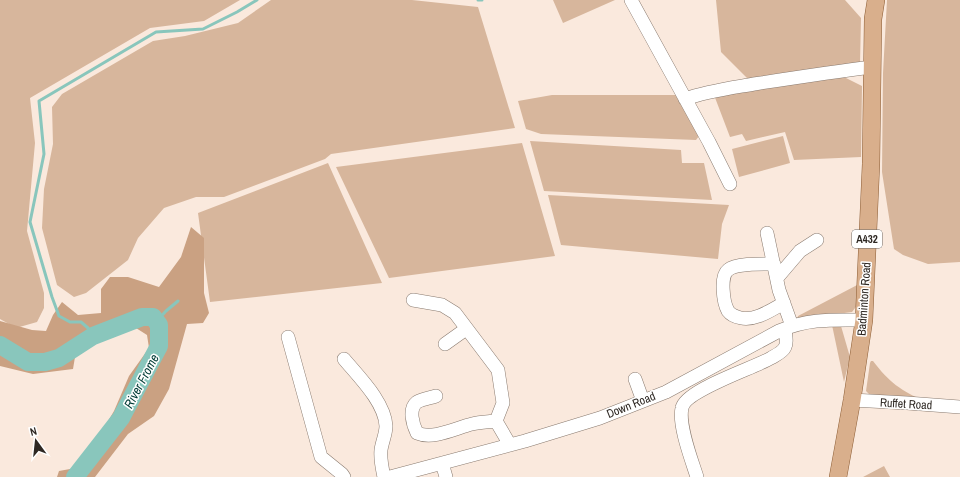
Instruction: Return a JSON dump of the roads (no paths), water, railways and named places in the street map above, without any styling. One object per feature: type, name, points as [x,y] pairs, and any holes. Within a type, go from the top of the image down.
[{"type":"main road","name":"Badminton Road","points":[[838,477],[852,400],[864,320],[871,164],[873,19],[876,0]]},
{"type":"street","points":[[631,0],[730,184]]},
{"type":"street","points":[[685,98],[726,89],[810,75],[872,67]]},
{"type":"street","points":[[697,477],[683,428],[681,409],[684,402],[690,396],[713,384],[766,361],[785,349],[788,327],[784,303],[767,233]]},
{"type":"street","points":[[777,278],[800,252],[817,240]]},
{"type":"street","points":[[774,264],[743,266],[728,269],[724,275],[723,286],[725,301],[728,311],[733,316],[751,319],[784,303]]},
{"type":"street","points":[[413,300],[442,305],[455,313],[498,370],[503,403],[496,422]]},
{"type":"street","name":"Down Road","points":[[390,477],[510,445],[600,418],[666,392],[788,327],[814,321],[864,320]]},
{"type":"street","points":[[445,344],[466,329]]},
{"type":"street","points":[[288,338],[321,457],[344,477]]},
{"type":"street","points":[[344,359],[368,388],[383,414],[386,424],[386,433],[381,449],[381,463],[384,477]]},
{"type":"street","points":[[635,379],[643,401]]},
{"type":"street","points":[[436,396],[418,401],[414,405],[412,410],[414,427],[417,433],[423,435],[432,434],[451,431],[472,424],[496,422]]},
{"type":"street","name":"Ruffet Road","points":[[852,400],[960,408]]},
{"type":"street","points":[[496,422],[510,445]]},
{"type":"street","points":[[442,463],[446,477]]},
{"type":"waterway","points":[[93,336],[88,328],[81,322],[70,322],[59,316],[30,222],[44,154],[39,101],[156,32],[203,29],[257,0]]},
{"type":"waterway","points":[[156,322],[178,301]]},
{"type":"waterway","name":"River Frome","points":[[0,345],[28,362],[45,362],[59,358],[93,336],[142,317],[153,317],[159,325],[159,346],[121,418],[75,477]]}]
